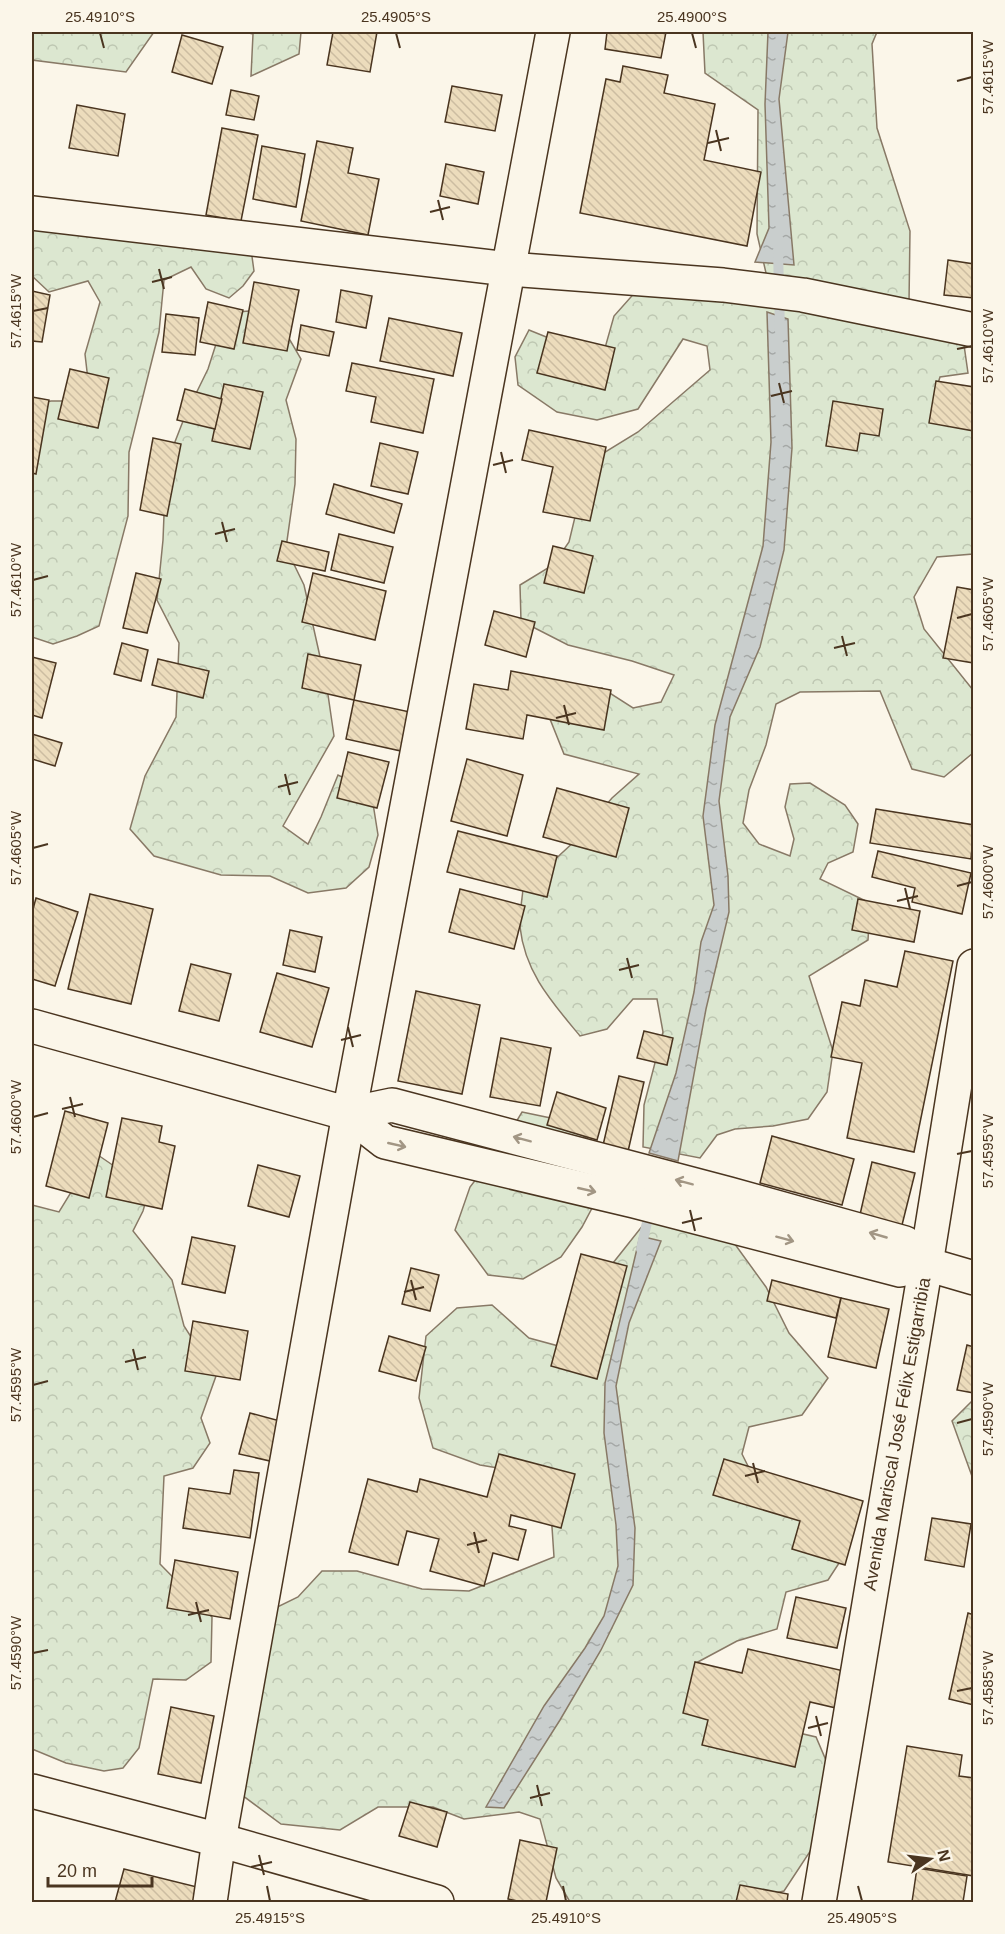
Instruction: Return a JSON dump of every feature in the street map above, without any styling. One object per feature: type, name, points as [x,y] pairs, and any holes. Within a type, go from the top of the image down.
[{"type":"street","points":[[210,1902],[219,1840],[349,1114],[553,32]]},
{"type":"street","points":[[32,213],[508,269],[723,285],[803,295],[974,330]]},
{"type":"street","name":"Avenida Mariscal José Félix Estigarribia","points":[[819,1902],[974,966]]},
{"type":"street","points":[[32,1026],[349,1114],[385,1142],[637,1185],[729,1209],[906,1243],[926,1264],[974,1278]]},
{"type":"street","points":[[32,1791],[219,1840],[437,1902]]},
{"type":"green space","points":[[32,32],[154,32],[126,72],[32,60]]},
{"type":"green space","points":[[245,32],[301,32],[299,54],[251,76],[253,34]]},
{"type":"green space","points":[[703,32],[877,32],[872,44],[877,128],[910,231],[909,303],[769,286],[757,234],[758,110],[705,73]]},
{"type":"green space","points":[[32,203],[249,235],[254,271],[243,286],[229,298],[206,289],[191,267],[164,280],[159,332],[129,452],[128,516],[99,626],[53,644],[32,637],[32,405],[51,401],[76,401],[88,380],[85,354],[100,302],[88,281],[49,292],[32,276]]},
{"type":"green space","points":[[646,280],[963,338],[968,373],[940,377],[934,396],[973,411],[973,554],[937,557],[914,597],[924,629],[973,690],[973,753],[944,777],[912,769],[880,691],[800,692],[776,704],[766,745],[749,790],[743,823],[759,844],[790,856],[794,839],[785,807],[790,784],[810,783],[845,805],[858,824],[853,852],[828,863],[820,879],[870,903],[868,940],[809,976],[833,1051],[827,1092],[808,1119],[773,1126],[735,1129],[717,1135],[700,1158],[643,1147],[644,1105],[663,1032],[657,999],[633,999],[607,1029],[580,1036],[541,986],[528,959],[520,927],[523,889],[577,839],[612,798],[639,774],[564,754],[548,714],[566,691],[602,688],[633,708],[661,702],[674,675],[632,661],[568,645],[521,621],[520,585],[553,565],[569,542],[581,492],[597,457],[638,432],[710,370],[707,346],[683,339],[638,409],[597,420],[557,412],[518,385],[515,357],[529,330],[566,345],[605,348],[614,316]]},
{"type":"green space","points":[[249,311],[276,316],[301,359],[286,400],[296,439],[295,484],[286,548],[304,585],[327,688],[334,736],[283,826],[308,844],[338,775],[371,791],[378,835],[369,867],[346,888],[308,893],[270,876],[221,875],[154,856],[130,829],[145,776],[176,717],[179,643],[157,600],[163,540],[166,465],[185,416],[208,369],[226,313]]},
{"type":"green space","points":[[522,1112],[565,1121],[601,1150],[600,1193],[582,1227],[561,1257],[523,1279],[488,1275],[455,1230],[470,1187],[503,1144]]},
{"type":"green space","points":[[95,1153],[149,1190],[143,1211],[133,1231],[172,1280],[184,1326],[216,1376],[201,1418],[210,1443],[193,1468],[164,1476],[160,1564],[212,1617],[211,1662],[186,1680],[153,1679],[139,1748],[123,1768],[104,1771],[66,1763],[32,1749],[32,1205],[59,1212]]},
{"type":"green space","points":[[655,1210],[721,1225],[766,1287],[789,1333],[828,1378],[802,1415],[749,1427],[742,1454],[750,1470],[847,1551],[828,1580],[786,1592],[777,1629],[737,1641],[696,1663],[769,1726],[816,1737],[837,1786],[813,1847],[784,1891],[738,1902],[570,1902],[556,1878],[540,1819],[519,1812],[464,1819],[433,1807],[378,1807],[340,1830],[281,1824],[219,1778],[261,1615],[298,1597],[322,1571],[357,1571],[422,1589],[469,1591],[554,1557],[551,1512],[527,1473],[480,1465],[433,1448],[419,1398],[426,1336],[457,1308],[492,1305],[529,1338],[566,1348],[613,1263]]},
{"type":"green space","points":[[973,1400],[973,1479],[952,1421]]},
{"type":"water","points":[[768,32],[788,32],[779,99],[794,265],[755,262],[769,228],[765,104]]},
{"type":"water","points":[[767,312],[788,319],[792,448],[784,550],[760,647],[730,717],[719,801],[728,876],[729,912],[706,1009],[678,1161],[649,1153],[676,1073],[694,992],[701,942],[714,905],[703,816],[715,725],[763,546],[771,442]]},
{"type":"water","points":[[640,1236],[661,1241],[629,1323],[616,1386],[635,1528],[633,1585],[601,1650],[504,1808],[486,1807],[544,1706],[585,1648],[604,1616],[618,1566],[616,1525],[604,1433],[605,1383]]},
{"type":"building","points":[[333,32],[377,32],[370,72],[327,65]]},
{"type":"building","points":[[607,32],[666,32],[661,58],[605,49]]},
{"type":"building","points":[[182,35],[223,47],[212,84],[172,72]]},
{"type":"building","points":[[623,66],[668,75],[664,93],[715,104],[704,160],[761,172],[747,246],[580,213],[606,79],[620,82]]},
{"type":"building","points":[[452,86],[502,95],[495,131],[445,122]]},
{"type":"building","points":[[231,90],[259,96],[254,120],[226,115]]},
{"type":"building","points":[[77,105],[125,114],[118,156],[69,148]]},
{"type":"building","points":[[222,128],[258,135],[241,221],[206,215]]},
{"type":"building","points":[[317,141],[353,148],[348,173],[379,179],[368,235],[301,221]]},
{"type":"building","points":[[262,146],[305,154],[296,207],[253,199]]},
{"type":"building","points":[[446,164],[484,172],[478,204],[440,196]]},
{"type":"building","points":[[948,260],[974,264],[974,298],[944,295]]},
{"type":"building","points":[[254,282],[299,290],[287,351],[243,343]]},
{"type":"building","points":[[341,290],[372,296],[366,328],[336,322]]},
{"type":"building","points":[[32,291],[50,295],[42,342],[32,341]]},
{"type":"building","points":[[208,302],[243,310],[234,349],[200,342]]},
{"type":"building","points":[[166,314],[199,318],[195,355],[162,352]]},
{"type":"building","points":[[389,318],[462,333],[453,376],[380,361]]},
{"type":"building","points":[[301,325],[334,332],[329,356],[297,350]]},
{"type":"building","points":[[548,332],[615,348],[605,390],[537,373]]},
{"type":"building","points":[[352,363],[434,379],[423,433],[371,422],[376,397],[346,391]]},
{"type":"building","points":[[70,369],[109,378],[98,428],[58,419]]},
{"type":"building","points":[[936,381],[974,387],[974,431],[929,423]]},
{"type":"building","points":[[224,384],[263,392],[250,449],[212,441]]},
{"type":"building","points":[[185,389],[222,399],[215,429],[177,420]]},
{"type":"building","points":[[32,397],[49,400],[36,474],[32,473]]},
{"type":"building","points":[[833,401],[883,409],[879,436],[860,433],[857,451],[826,446]]},
{"type":"building","points":[[529,430],[606,447],[590,521],[543,512],[553,467],[522,460]]},
{"type":"building","points":[[153,438],[181,444],[167,516],[140,510]]},
{"type":"building","points":[[380,443],[418,452],[408,494],[371,486]]},
{"type":"building","points":[[334,484],[402,504],[394,533],[326,514]]},
{"type":"building","points":[[339,534],[393,547],[384,583],[331,570]]},
{"type":"building","points":[[282,541],[329,552],[325,571],[277,561]]},
{"type":"building","points":[[553,546],[593,556],[584,593],[544,583]]},
{"type":"building","points":[[136,573],[161,579],[147,633],[123,628]]},
{"type":"building","points":[[313,573],[386,591],[375,640],[302,622]]},
{"type":"building","points":[[957,587],[974,590],[974,663],[943,658]]},
{"type":"building","points":[[494,611],[535,622],[526,657],[485,645]]},
{"type":"building","points":[[122,643],[148,650],[141,681],[114,674]]},
{"type":"building","points":[[308,654],[361,665],[354,700],[302,688]]},
{"type":"building","points":[[32,657],[56,663],[42,718],[32,715]]},
{"type":"building","points":[[158,659],[209,671],[203,698],[152,685]]},
{"type":"building","points":[[511,671],[611,690],[604,730],[527,715],[523,739],[466,729],[474,684],[508,690]]},
{"type":"building","points":[[354,700],[410,712],[401,751],[346,739]]},
{"type":"building","points":[[32,734],[62,743],[55,766],[32,759]]},
{"type":"building","points":[[348,752],[389,762],[377,808],[337,798]]},
{"type":"building","points":[[467,759],[523,775],[507,836],[451,821]]},
{"type":"building","points":[[557,788],[629,808],[616,857],[543,837]]},
{"type":"building","points":[[876,809],[974,825],[971,859],[870,843]]},
{"type":"building","points":[[458,831],[557,856],[547,897],[447,872]]},
{"type":"building","points":[[878,851],[971,873],[962,914],[912,902],[915,888],[872,877]]},
{"type":"building","points":[[460,889],[525,906],[514,949],[449,932]]},
{"type":"building","points":[[90,894],[153,909],[131,1004],[68,989]]},
{"type":"building","points":[[36,898],[78,912],[55,986],[32,979],[32,913]]},
{"type":"building","points":[[858,899],[920,911],[914,942],[852,930]]},
{"type":"building","points":[[290,930],[322,937],[315,972],[283,965]]},
{"type":"building","points":[[905,951],[953,961],[914,1152],[847,1138],[862,1063],[831,1057],[842,1002],[860,1006],[865,980],[897,987]]},
{"type":"building","points":[[191,964],[231,974],[219,1021],[179,1011]]},
{"type":"building","points":[[277,973],[329,988],[312,1047],[260,1032]]},
{"type":"building","points":[[416,991],[480,1005],[462,1094],[398,1081]]},
{"type":"building","points":[[644,1031],[673,1038],[667,1065],[637,1058]]},
{"type":"building","points":[[501,1038],[551,1048],[540,1106],[490,1097]]},
{"type":"building","points":[[619,1076],[644,1082],[626,1160],[601,1154]]},
{"type":"building","points":[[557,1092],[606,1108],[597,1140],[547,1125]]},
{"type":"building","points":[[65,1111],[108,1123],[89,1198],[46,1186]]},
{"type":"building","points":[[122,1118],[162,1126],[159,1142],[175,1146],[162,1209],[106,1197]]},
{"type":"building","points":[[772,1136],[854,1159],[842,1205],[760,1183]]},
{"type":"building","points":[[872,1162],[915,1173],[901,1229],[859,1219]]},
{"type":"building","points":[[258,1165],[300,1176],[289,1217],[248,1206]]},
{"type":"building","points":[[192,1237],[235,1246],[225,1293],[182,1284]]},
{"type":"building","points":[[581,1254],[627,1266],[597,1379],[551,1366]]},
{"type":"building","points":[[411,1268],[439,1275],[430,1311],[402,1304]]},
{"type":"building","points":[[772,1280],[841,1298],[836,1318],[767,1301]]},
{"type":"building","points":[[841,1298],[889,1309],[876,1368],[828,1357]]},
{"type":"building","points":[[193,1321],[248,1331],[240,1380],[185,1371]]},
{"type":"building","points":[[389,1336],[426,1347],[416,1381],[379,1371]]},
{"type":"building","points":[[967,1345],[974,1347],[974,1393],[957,1390]]},
{"type":"building","points":[[250,1413],[280,1421],[270,1461],[239,1454]]},
{"type":"building","points":[[499,1454],[575,1474],[561,1528],[511,1515],[509,1526],[526,1530],[518,1560],[493,1553],[484,1586],[430,1571],[439,1539],[407,1531],[398,1565],[349,1552],[368,1479],[417,1492],[420,1479],[487,1497]]},
{"type":"building","points":[[724,1459],[863,1501],[845,1565],[792,1549],[800,1521],[713,1495]]},
{"type":"building","points":[[234,1470],[259,1473],[250,1538],[183,1528],[189,1488],[230,1494]]},
{"type":"building","points":[[932,1518],[971,1524],[964,1567],[925,1560]]},
{"type":"building","points":[[175,1560],[238,1572],[230,1619],[167,1608]]},
{"type":"building","points":[[796,1597],[846,1608],[837,1648],[787,1638]]},
{"type":"building","points":[[968,1613],[974,1615],[974,1705],[949,1699]]},
{"type":"building","points":[[748,1649],[844,1671],[836,1708],[810,1702],[795,1767],[702,1745],[708,1720],[683,1713],[695,1662],[742,1673]]},
{"type":"building","points":[[171,1707],[214,1716],[201,1783],[158,1774]]},
{"type":"building","points":[[907,1746],[962,1755],[959,1776],[974,1778],[974,1876],[888,1862]]},
{"type":"building","points":[[410,1802],[447,1812],[437,1847],[399,1836]]},
{"type":"building","points":[[520,1840],[557,1848],[546,1902],[522,1902],[508,1899]]},
{"type":"building","points":[[917,1868],[967,1876],[963,1902],[912,1902]]},
{"type":"building","points":[[124,1869],[197,1887],[193,1902],[115,1902]]},
{"type":"building","points":[[740,1885],[788,1894],[787,1902],[736,1902]]},
{"type":"waterway","points":[[778,250],[780,331]]},
{"type":"waterway","points":[[641,1249],[650,1209]]}]
